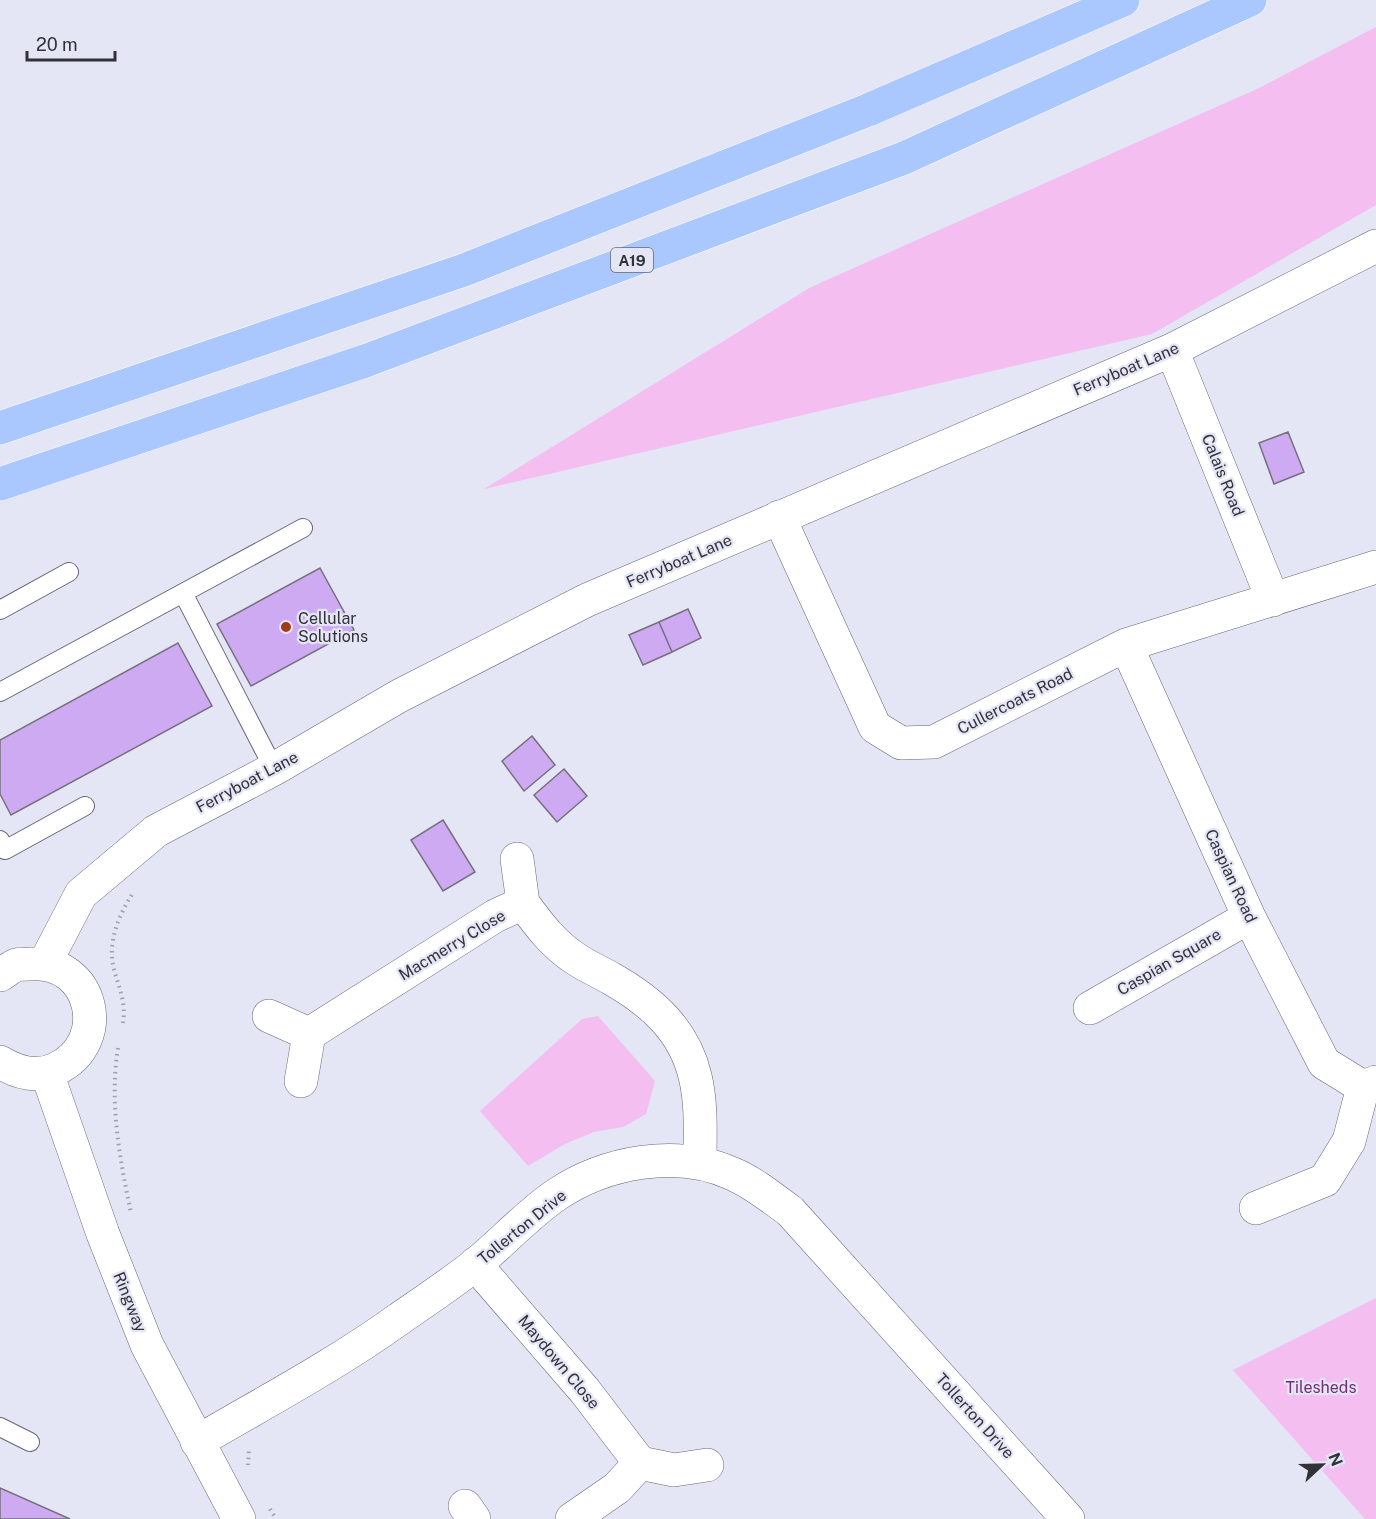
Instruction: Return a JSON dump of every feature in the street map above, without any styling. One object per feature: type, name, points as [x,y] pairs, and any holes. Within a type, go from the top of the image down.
[{"type":"highway","points":[[0,428],[464,270],[868,110],[1124,0]]},
{"type":"highway","name":"A19","points":[[0,484],[365,362],[904,158],[1250,0]]},
{"type":"street","name":"Ferryboat Lane","points":[[45,963],[81,894],[156,831],[274,769],[399,696],[587,600],[1172,350],[1376,246]]},
{"type":"street","name":"Calais Road","points":[[1172,350],[1273,600]]},
{"type":"street","name":"Cullercoats Road","points":[[779,517],[875,727],[901,743],[934,742],[1126,645],[1376,567]]},
{"type":"street","name":"Caspian Road","points":[[1126,645],[1249,917],[1324,1063],[1369,1084],[1349,1141],[1325,1180],[1256,1208]]},
{"type":"street","points":[[517,859],[524,903]]},
{"type":"street","name":"Macmerry Close","points":[[309,1034],[495,916],[524,903],[543,930],[575,959],[614,980],[653,1006],[681,1040],[696,1077],[700,1118],[700,1163]]},
{"type":"street","name":"Caspian Square","points":[[1090,1008],[1249,917]]},
{"type":"street","points":[[0,975],[17,965],[45,963],[63,970],[83,991],[91,1015],[88,1035],[79,1052],[68,1063],[47,1073],[29,1074],[10,1069],[0,1062]]},
{"type":"street","points":[[269,1016],[309,1034],[301,1081]]},
{"type":"street","name":"Ringway","points":[[47,1073],[103,1234],[147,1345],[239,1519]]},
{"type":"street","name":"Tollerton Drive","points":[[197,1442],[305,1380],[374,1336],[476,1264],[555,1196],[600,1172],[650,1161],[700,1163],[732,1173],[790,1211],[1068,1519]]},
{"type":"street","name":"Maydown Close","points":[[476,1264],[585,1391],[640,1463]]},
{"type":"street","points":[[572,1519],[617,1488],[640,1463],[674,1470],[707,1465]]},
{"type":"lane","points":[[0,692],[303,528]]},
{"type":"lane","points":[[0,610],[69,572]]},
{"type":"lane","points":[[183,593],[274,769]]},
{"type":"lane","points":[[0,840],[5,850],[85,806]]},
{"type":"lane","points":[[0,1427],[30,1442]]},
{"type":"green space","points":[[1376,27],[1376,205],[1152,334],[484,489],[811,287],[1259,88]]},
{"type":"green space","points":[[598,1016],[655,1081],[646,1114],[623,1127],[594,1132],[565,1144],[528,1166],[480,1111],[582,1019]]},
{"type":"green space","name":"Tilesheds","points":[[1376,1298],[1376,1519],[1365,1519],[1233,1370]]},
{"type":"building","points":[[1288,432],[1304,472],[1274,484],[1259,443]]},
{"type":"building","name":"Cellular Solutions","points":[[320,568],[354,630],[251,686],[217,624]]},
{"type":"building","points":[[688,609],[701,638],[672,652],[659,622]]},
{"type":"building","points":[[659,622],[672,652],[643,665],[629,635]]},
{"type":"building","points":[[178,643],[212,706],[11,815],[0,794],[0,740]]},
{"type":"building","points":[[532,736],[555,765],[524,791],[502,761]]},
{"type":"building","points":[[564,769],[587,796],[557,822],[534,795]]},
{"type":"building","points":[[443,820],[475,872],[443,891],[411,840]]},
{"type":"building","points":[[0,1488],[70,1519],[0,1519]]},
{"type":"place","name":"Cellular Solutions","points":[[286,627]]}]
